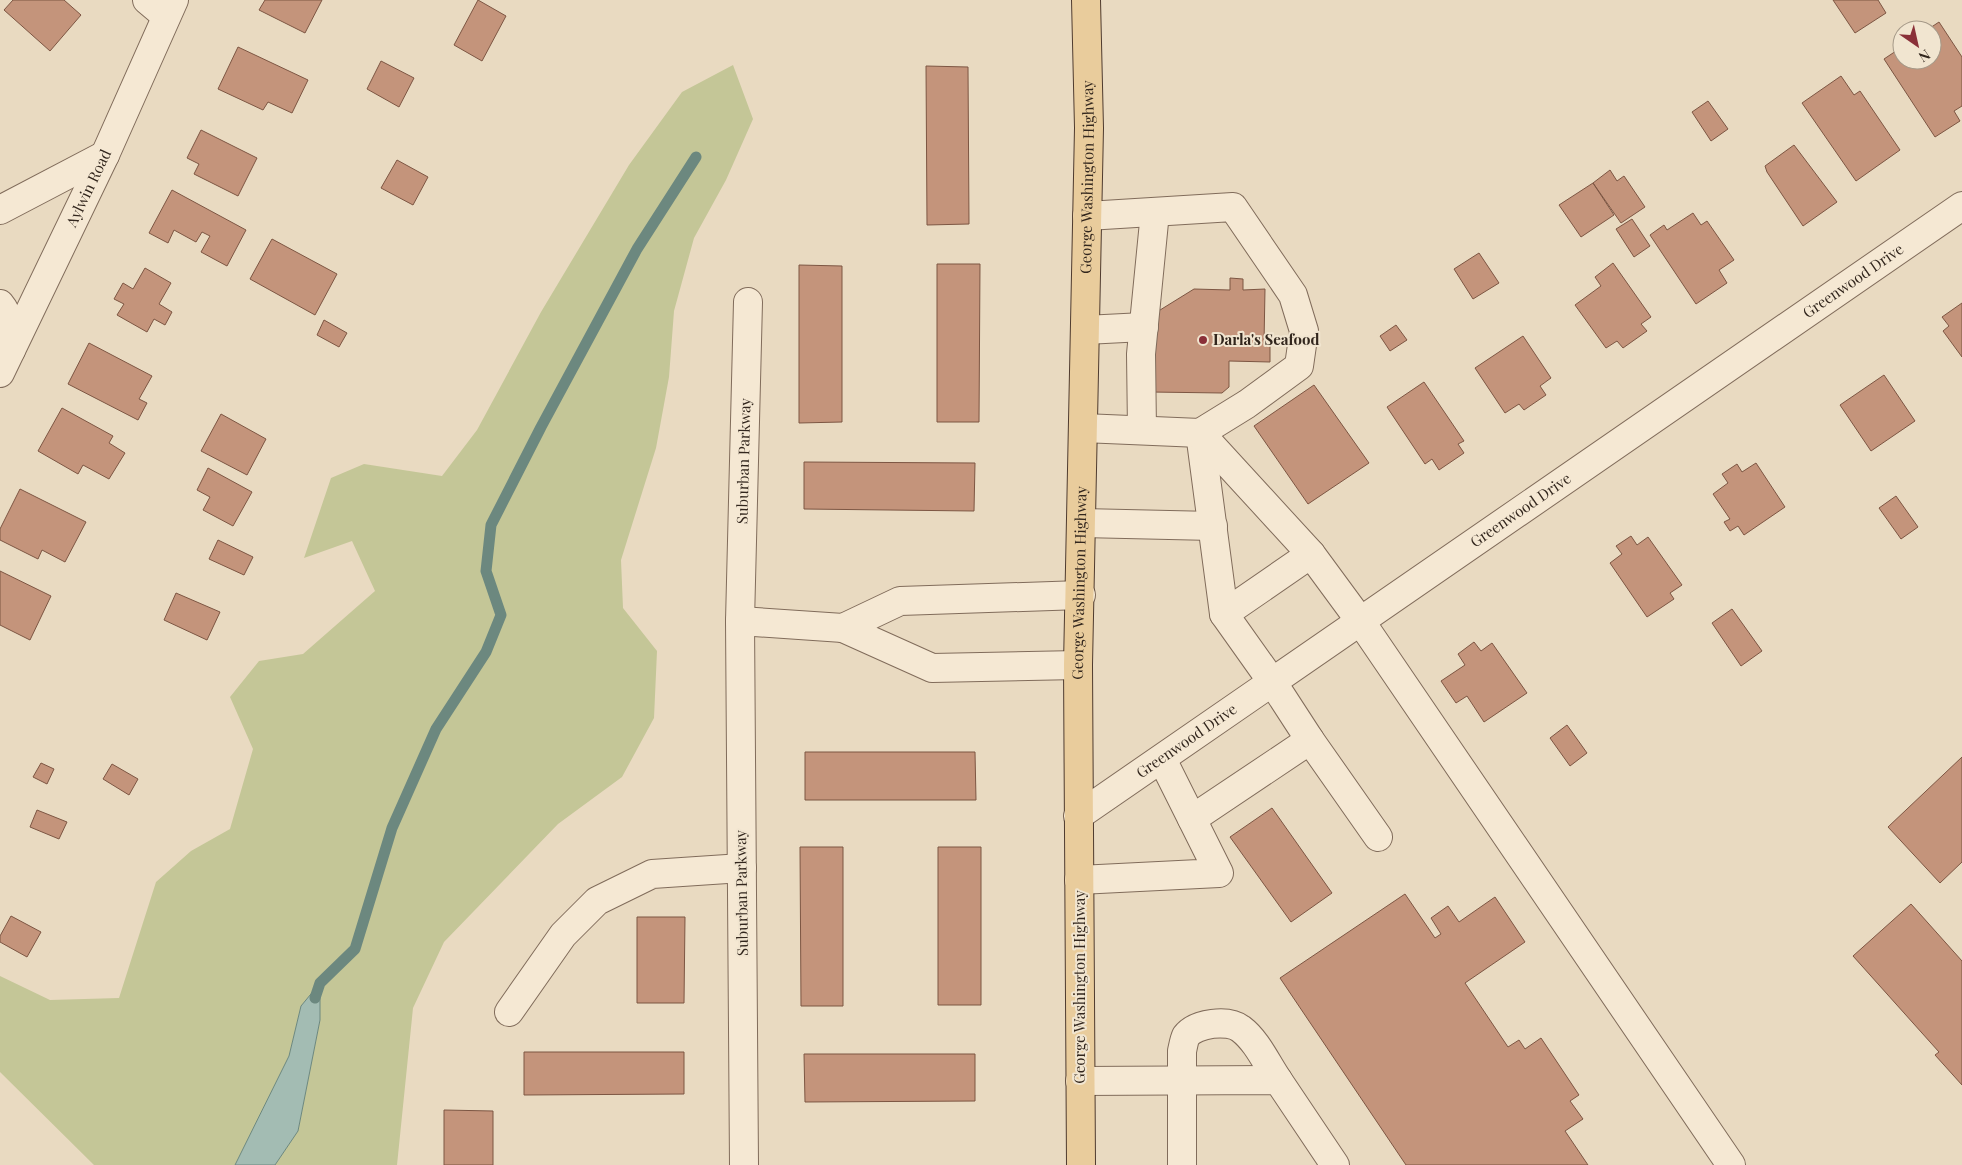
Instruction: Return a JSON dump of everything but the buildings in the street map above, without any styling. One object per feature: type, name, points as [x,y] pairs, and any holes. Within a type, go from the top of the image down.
[{"type":"main road","name":"George Washington Highway","points":[[1081,1165],[1078,666],[1087,216],[1086,0]]},
{"type":"street","name":"Aylwin Road","points":[[6,362],[105,155],[162,5]]},
{"type":"street","points":[[0,210],[105,155]]},
{"type":"street","name":"Greenwood Drive","points":[[1078,816],[1962,206]]},
{"type":"street","points":[[1083,428],[1200,432],[1248,404],[1299,366],[1304,331],[1293,296],[1233,207],[1087,216]]},
{"type":"street","points":[[1142,430],[1142,354],[1155,212]]},
{"type":"street","name":"Suburban Parkway","points":[[744,1165],[740,621],[748,302]]},
{"type":"street","points":[[0,304],[10,325],[6,362]]},
{"type":"street","points":[[1085,330],[1144,327]]},
{"type":"street","points":[[1200,432],[1311,554],[1361,622],[1730,1165]]},
{"type":"street","points":[[1200,432],[1224,614],[1378,837]]},
{"type":"street","points":[[1082,523],[1213,526]]},
{"type":"street","points":[[1224,614],[1311,554]]},
{"type":"street","points":[[843,628],[900,601],[1080,596]]},
{"type":"street","points":[[740,621],[843,628],[932,668],[1078,666]]},
{"type":"street","points":[[1192,820],[1310,740]]},
{"type":"street","points":[[1079,880],[1219,873],[1162,759]]},
{"type":"street","points":[[509,1012],[563,935],[597,902],[652,874],[742,868]]},
{"type":"street","points":[[1182,1165],[1182,1051],[1185,1038],[1195,1028],[1208,1024],[1226,1024],[1239,1027],[1248,1036],[1336,1165]]},
{"type":"street","points":[[1080,1081],[1278,1080]]},
{"type":"green space","points":[[733,65],[753,119],[726,180],[694,238],[674,311],[669,377],[656,448],[621,560],[623,608],[657,651],[654,718],[622,777],[558,824],[444,942],[413,1008],[397,1165],[275,1165],[298,1131],[320,1020],[320,984],[301,1006],[289,1056],[235,1165],[94,1165],[0,1072],[0,976],[50,1000],[119,998],[156,882],[191,851],[230,829],[253,749],[230,697],[259,661],[303,654],[375,591],[352,541],[304,558],[331,478],[364,464],[442,476],[477,430],[541,312],[629,165],[682,92]]},
{"type":"water","points":[[320,983],[320,1020],[298,1131],[275,1165],[235,1165],[289,1056],[301,1006]]},
{"type":"waterway","points":[[315,998],[320,983],[355,949],[392,828],[436,729],[486,652],[501,615],[486,571],[491,525],[541,427],[637,249],[696,157]]},
{"type":"place","name":"Darla's Seafood","points":[[1203,340]]}]
